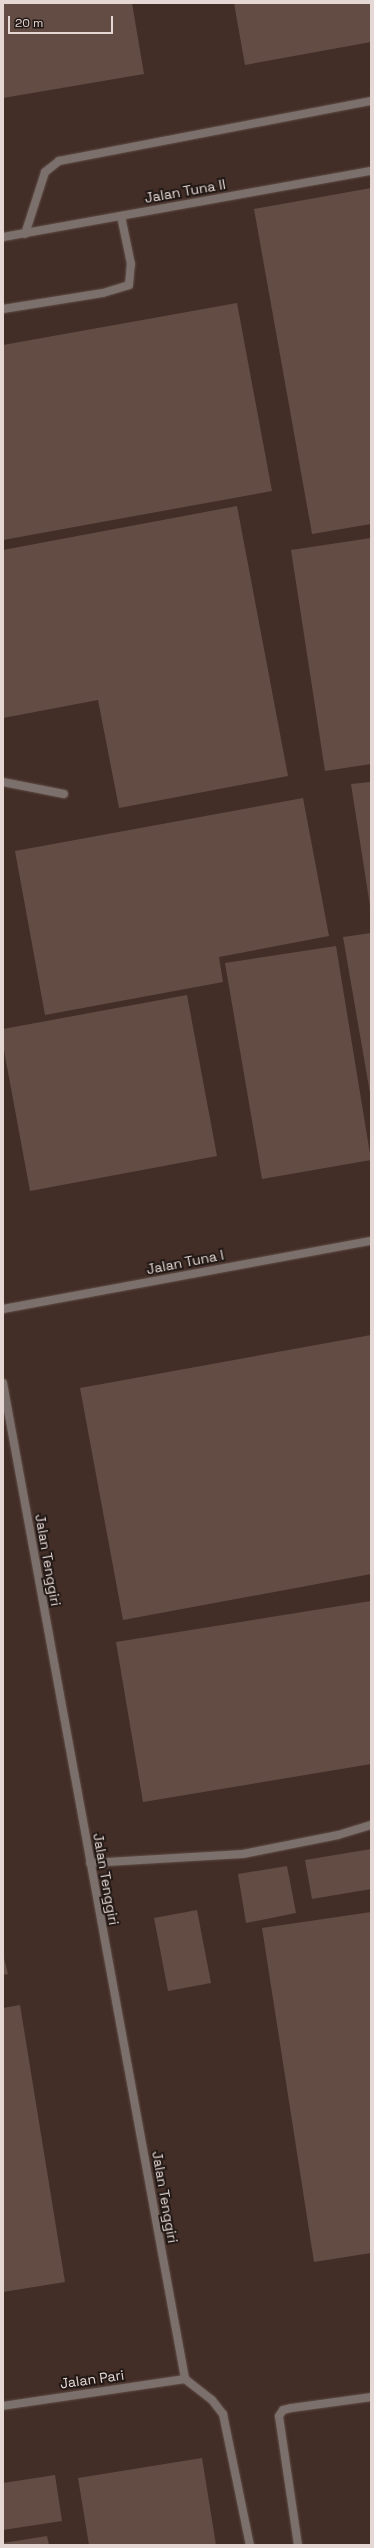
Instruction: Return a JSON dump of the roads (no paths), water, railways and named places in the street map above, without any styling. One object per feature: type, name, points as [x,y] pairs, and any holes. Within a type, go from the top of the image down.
[{"type":"street","points":[[25,234],[45,172],[59,161],[371,101]]},
{"type":"street","name":"Jalan Tuna II","points":[[3,237],[371,171]]},
{"type":"street","points":[[3,309],[103,293],[129,285],[131,264],[121,216]]},
{"type":"street","points":[[3,782],[64,794]]},
{"type":"street","name":"Jalan Tuna I","points":[[3,1309],[371,1241]]},
{"type":"street","name":"Jalan Tenggiri","points":[[3,1383],[184,2379]]},
{"type":"street","points":[[90,1863],[243,1854],[338,1835],[371,1825]]},
{"type":"street","points":[[184,2379],[212,2400],[224,2414],[250,2545]]},
{"type":"street","name":"Jalan Pari","points":[[3,2406],[184,2379]]},
{"type":"street","points":[[298,2545],[279,2416],[283,2410],[292,2408],[371,2397]]}]
